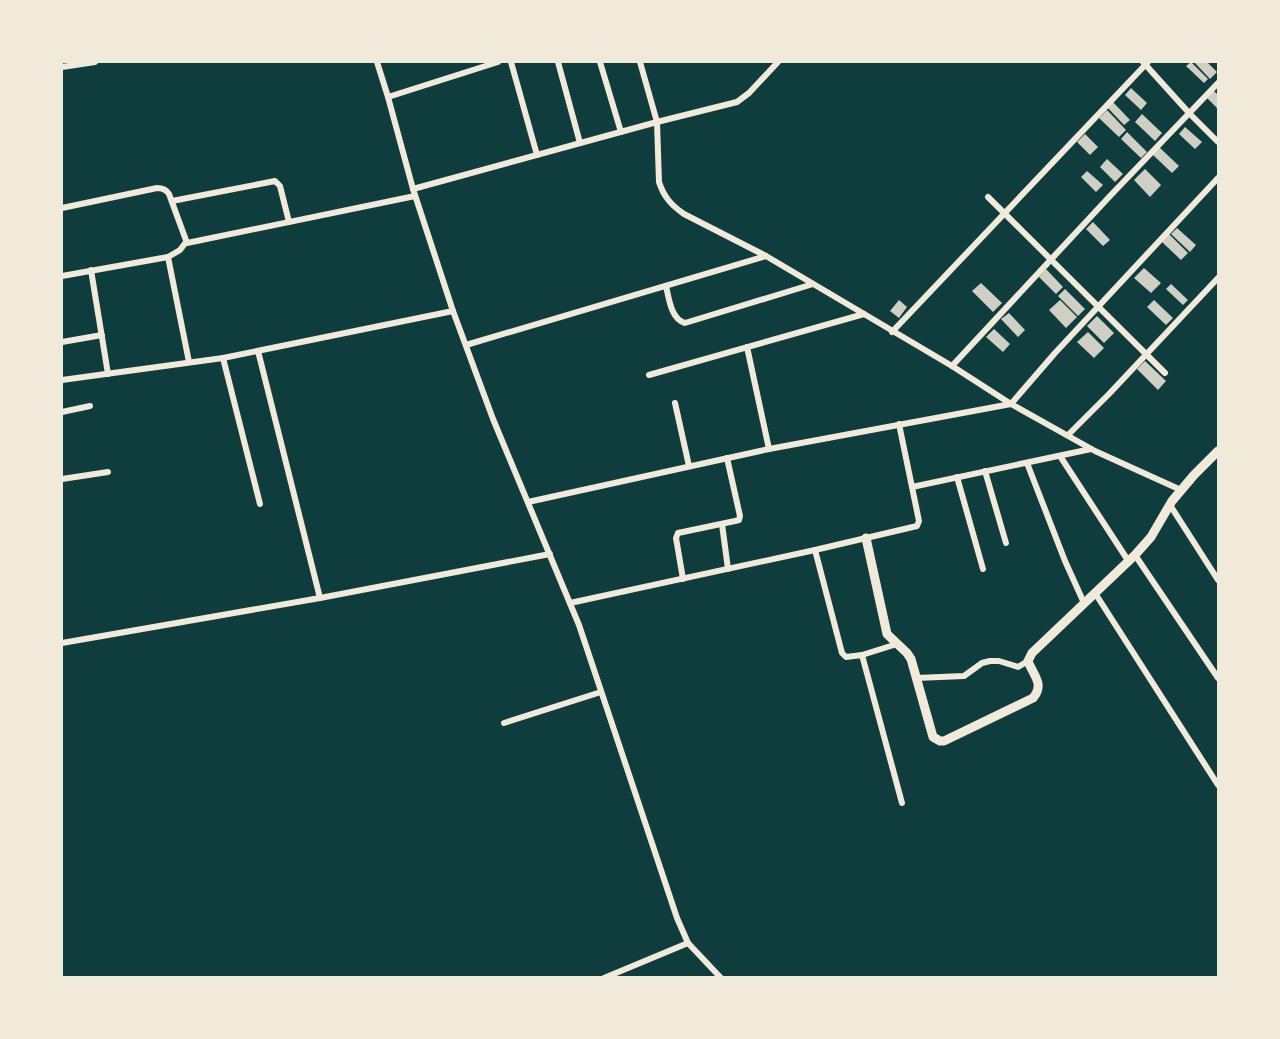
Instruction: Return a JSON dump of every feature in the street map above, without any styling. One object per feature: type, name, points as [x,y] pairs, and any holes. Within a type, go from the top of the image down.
[{"type":"street","points":[[62,67],[95,62]]},
{"type":"street","points":[[377,62],[414,193],[453,311],[494,419],[570,603],[677,918],[688,943],[721,978]]},
{"type":"street","points":[[388,97],[498,62]]},
{"type":"street","points":[[511,62],[537,155]]},
{"type":"street","points":[[558,62],[580,143]]},
{"type":"street","points":[[600,62],[621,132]]},
{"type":"street","points":[[640,62],[657,122],[659,182],[667,200],[673,206],[684,214],[766,256],[952,366],[1011,404],[1092,449],[1181,490]]},
{"type":"street","points":[[186,242],[289,222],[414,193],[537,155],[736,102],[749,93],[778,62]]},
{"type":"street","points":[[892,332],[1146,62],[1190,114],[1218,142]]},
{"type":"street","points":[[952,366],[1218,83]]},
{"type":"street","points":[[528,502],[769,448],[1011,404],[1098,306],[1218,178]]},
{"type":"street","points":[[172,201],[275,181],[280,186],[289,222]]},
{"type":"street","points":[[62,208],[162,188],[167,190],[172,201],[186,242]]},
{"type":"street","points":[[988,197],[1165,373]]},
{"type":"street","points":[[62,276],[168,257],[180,250],[186,242]]},
{"type":"street","points":[[466,345],[766,256]]},
{"type":"street","points":[[168,257],[189,362]]},
{"type":"street","points":[[92,270],[108,374]]},
{"type":"street","points":[[1068,435],[1218,278]]},
{"type":"street","points":[[666,286],[674,316],[685,323],[813,284]]},
{"type":"street","points":[[62,380],[223,358],[453,311]]},
{"type":"street","points":[[649,375],[864,314]]},
{"type":"street","points":[[62,342],[102,335]]},
{"type":"street","points":[[747,347],[769,448]]},
{"type":"street","points":[[258,351],[320,598]]},
{"type":"street","points":[[223,358],[260,504]]},
{"type":"street","points":[[675,403],[689,466]]},
{"type":"street","points":[[62,412],[90,406]]},
{"type":"street","points":[[570,603],[917,526],[919,521],[899,424]]},
{"type":"street","points":[[912,487],[1092,449]]},
{"type":"street","points":[[916,678],[964,676],[982,663],[990,661],[1018,667],[1028,661],[1032,653],[1151,537],[1181,490],[1218,451]]},
{"type":"street","points":[[1060,456],[1218,678]]},
{"type":"street","points":[[683,579],[676,535],[681,531],[739,520],[727,458]]},
{"type":"street","points":[[1027,462],[1065,561],[1084,603]]},
{"type":"street","points":[[985,471],[1006,543]]},
{"type":"street","points":[[62,479],[108,472]]},
{"type":"street","points":[[957,477],[982,569]]},
{"type":"street","points":[[1170,505],[1218,580]]},
{"type":"street","points":[[722,524],[728,569]]},
{"type":"street","points":[[866,538],[887,634],[910,659],[933,737],[944,741],[1033,698],[1039,688],[1028,661]]},
{"type":"street","points":[[815,550],[842,653],[846,657],[862,655],[897,644]]},
{"type":"street","points":[[62,643],[320,598],[550,554]]},
{"type":"street","points":[[1095,592],[1218,785]]},
{"type":"street","points":[[862,655],[902,803]]},
{"type":"street","points":[[504,723],[601,692]]},
{"type":"street","points":[[604,978],[688,943]]},
{"type":"building","points":[[1191,62],[1208,79],[1204,83],[1186,66]]},
{"type":"building","points":[[1194,62],[1207,62],[1217,72],[1210,79]]},
{"type":"building","points":[[1131,88],[1147,103],[1141,110],[1125,95]]},
{"type":"building","points":[[1214,91],[1218,95],[1218,109],[1207,98]]},
{"type":"building","points":[[1112,101],[1130,120],[1124,125],[1106,106]]},
{"type":"building","points":[[1107,110],[1126,130],[1119,137],[1099,118]]},
{"type":"building","points":[[1142,114],[1162,133],[1155,141],[1135,122]]},
{"type":"building","points":[[1185,127],[1202,142],[1195,149],[1179,134]]},
{"type":"building","points":[[1127,132],[1147,152],[1141,158],[1121,139]]},
{"type":"building","points":[[1085,134],[1098,147],[1090,155],[1077,142]]},
{"type":"building","points":[[1159,147],[1179,166],[1172,173],[1152,154]]},
{"type":"building","points":[[1107,159],[1123,174],[1115,182],[1100,167]]},
{"type":"building","points":[[1145,169],[1161,185],[1150,197],[1134,180]]},
{"type":"building","points":[[1087,171],[1103,185],[1096,192],[1081,177]]},
{"type":"building","points":[[1093,222],[1110,240],[1103,246],[1086,229]]},
{"type":"building","points":[[1177,228],[1196,245],[1190,252],[1171,234]]},
{"type":"building","points":[[1169,234],[1188,253],[1181,260],[1162,242]]},
{"type":"building","points":[[1144,268],[1161,283],[1151,293],[1134,278]]},
{"type":"building","points":[[1046,269],[1063,287],[1056,294],[1039,277]]},
{"type":"building","points":[[981,283],[1002,303],[993,312],[972,291]]},
{"type":"building","points":[[1171,284],[1188,300],[1183,305],[1166,289]]},
{"type":"building","points":[[1065,289],[1085,309],[1078,316],[1058,296]]},
{"type":"building","points":[[899,300],[907,307],[899,318],[890,311]]},
{"type":"building","points":[[1060,300],[1077,317],[1066,328],[1049,310]]},
{"type":"building","points":[[1154,300],[1173,318],[1166,325],[1147,307]]},
{"type":"building","points":[[1009,313],[1025,330],[1018,337],[1001,319]]},
{"type":"building","points":[[1097,316],[1114,333],[1104,343],[1087,326]]},
{"type":"building","points":[[994,329],[1010,344],[1003,352],[986,337]]},
{"type":"building","points":[[1088,332],[1104,348],[1094,358],[1077,342]]},
{"type":"building","points":[[1145,361],[1166,381],[1158,390],[1137,369]]}]
